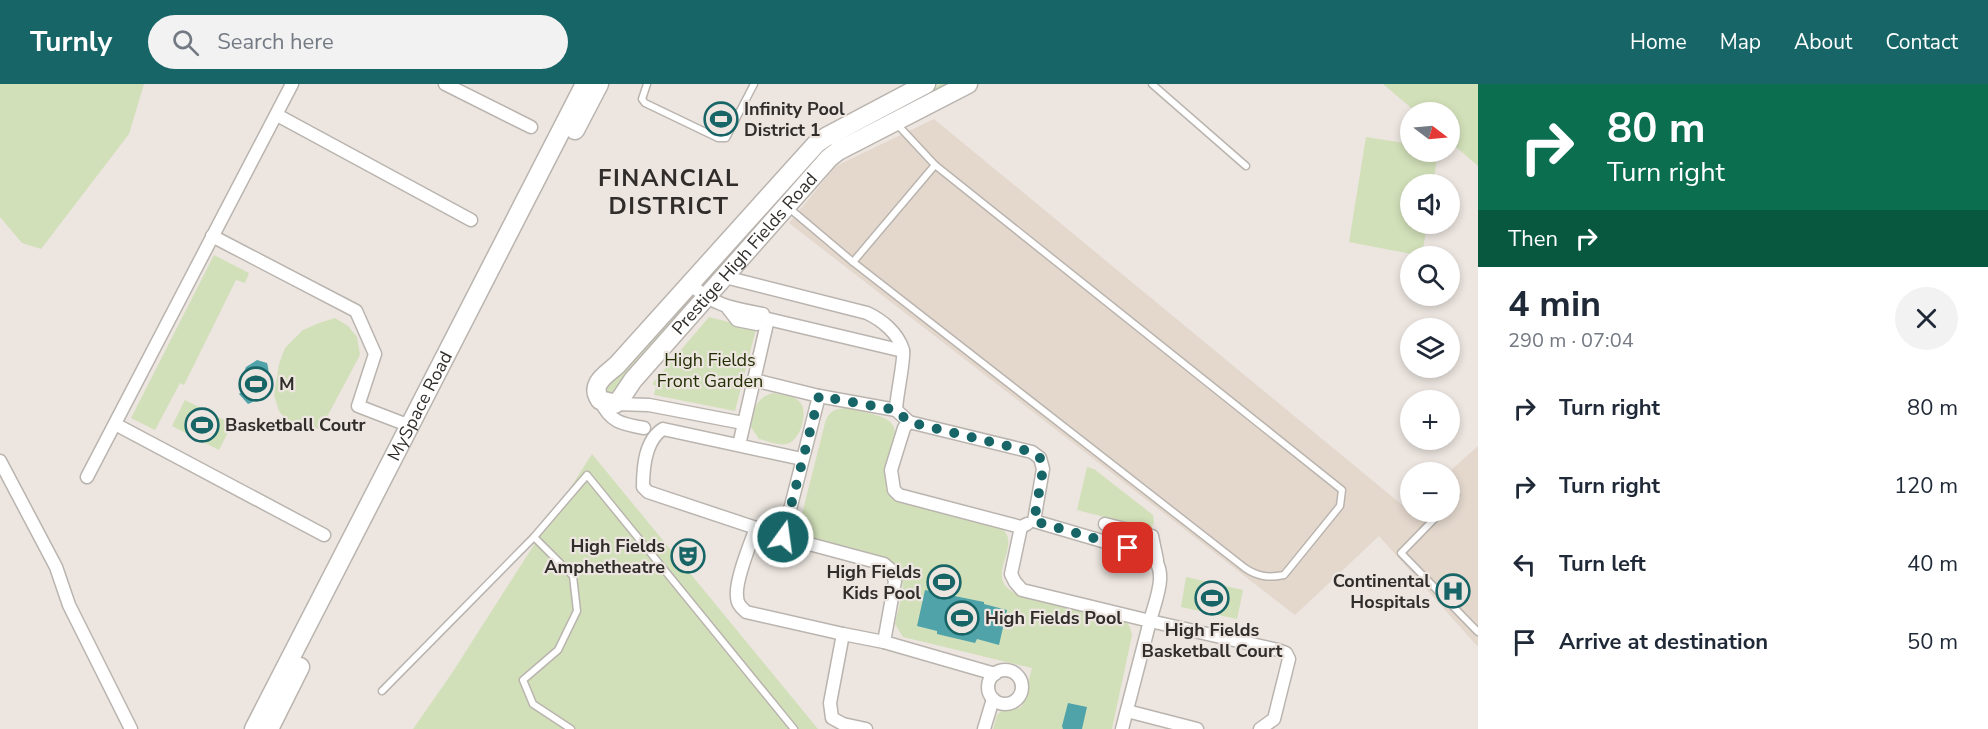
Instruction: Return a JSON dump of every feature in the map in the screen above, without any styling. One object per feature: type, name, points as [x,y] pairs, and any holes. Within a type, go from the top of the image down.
[{"type":"street","points":[[87,477],[292,84]]},
{"type":"street","points":[[445,84],[531,127]]},
{"type":"street","name":"MySpace Road","points":[[254,729],[585,84]]},
{"type":"street","name":"MySpace Road","points":[[269,729],[599,84]]},
{"type":"street","name":"Prestige High Fields Road","points":[[926,84],[826,136],[816,144],[617,365],[600,380],[596,387],[596,394],[608,402],[621,398],[633,380],[829,158],[968,84]]},
{"type":"street","points":[[277,115],[471,220]]},
{"type":"street","points":[[212,236],[356,311],[375,354],[358,406],[410,426]]},
{"type":"street","points":[[725,277],[867,313],[878,318],[892,331],[903,351],[896,410]]},
{"type":"street","points":[[690,284],[706,298],[760,319]]},
{"type":"street","points":[[739,445],[768,319],[903,351]]},
{"type":"street","points":[[754,380],[819,396],[896,410],[909,422],[1032,452],[1040,458],[1043,469],[1034,521]]},
{"type":"street","points":[[783,537],[819,396]]},
{"type":"street","points":[[644,428],[612,419],[608,402],[650,405],[743,423]]},
{"type":"street","points":[[909,422],[904,428],[891,470],[894,490],[899,495],[1021,527],[1034,521],[1150,555],[1157,560]]},
{"type":"street","points":[[115,424],[324,535]]},
{"type":"street","points":[[802,459],[663,429],[656,434],[646,457],[643,487],[648,492],[783,537],[884,564],[891,570],[895,581],[884,642]]},
{"type":"street","points":[[0,461],[56,567],[69,605],[131,729]]},
{"type":"street","points":[[1105,524],[1152,536],[1161,574],[1122,729]]},
{"type":"street","points":[[1021,527],[1011,574],[1022,590],[1286,653],[1289,659],[1274,719],[1260,729]]},
{"type":"street","points":[[756,528],[742,568],[736,595],[739,606],[746,612],[884,642],[995,674]]},
{"type":"street","points":[[843,634],[830,703],[835,723],[866,729]]},
{"type":"street","points":[[1004,671],[1015,673],[1022,682],[1018,698],[1010,704],[1001,704],[993,699],[988,688],[991,678],[1004,671]]},
{"type":"street","points":[[984,729],[993,699]]},
{"type":"street","points":[[1127,711],[1197,729]]},
{"type":"lane","points":[[647,84],[642,99],[645,103],[718,138],[726,138],[754,84]]},
{"type":"lane","points":[[1152,84],[1245,166]]},
{"type":"lane","points":[[787,206],[853,262],[1245,568],[1254,574],[1270,578],[1284,575],[1340,506],[1342,490],[935,165],[895,122]]},
{"type":"lane","points":[[853,262],[935,165]]},
{"type":"lane","points":[[382,691],[534,537],[587,475],[794,729]]},
{"type":"lane","points":[[1431,522],[1401,553],[1478,632]]},
{"type":"lane","points":[[534,537],[573,576],[577,610],[558,650],[523,680],[533,704],[571,729]]},
{"type":"shaded area","points":[[934,119],[1400,503],[1400,522],[1460,522],[1460,462],[1478,446],[1478,647],[1379,536],[1295,615],[789,223],[836,166]]},
{"type":"green space","points":[[0,84],[144,84],[129,134],[41,249],[22,243],[0,217]]},
{"type":"green space","points":[[941,84],[953,84],[824,154],[708,283],[705,280],[820,150]]},
{"type":"green space","points":[[1383,84],[1478,84],[1478,166],[1460,150],[1460,102],[1404,102]]},
{"type":"green space","points":[[1366,137],[1400,142],[1400,162],[1436,162],[1435,174],[1400,174],[1400,234],[1425,234],[1424,246],[1400,246],[1400,252],[1349,242]]},
{"type":"green space","points":[[214,255],[249,273],[245,283],[236,280],[184,385],[180,383],[155,430],[131,418]]},
{"type":"green space","points":[[688,300],[692,305],[614,396],[603,392],[609,380],[615,380]]},
{"type":"green space","name":"High Fields Front Garden","points":[[709,317],[756,329],[735,411],[654,395],[656,386],[652,384]]},
{"type":"green space","points":[[335,318],[348,326],[357,337],[360,355],[321,428],[307,430],[290,425],[279,411],[274,395],[279,364],[285,348],[303,330]]},
{"type":"green space","points":[[773,393],[795,398],[803,407],[802,426],[796,438],[787,444],[759,439],[751,427],[756,406],[763,398]]},
{"type":"green space","name":"Basketball Coutr","points":[[185,400],[232,424],[219,450],[172,426]]},
{"type":"green space","points":[[845,408],[882,417],[893,426],[894,444],[886,479],[888,490],[895,500],[996,524],[1005,532],[1008,541],[1002,571],[1003,581],[1009,589],[1023,596],[1125,620],[1132,635],[1112,729],[993,729],[997,715],[1003,709],[1022,706],[1032,668],[903,637],[895,624],[903,584],[898,570],[891,564],[801,537],[799,526],[826,419],[832,412]]},
{"type":"green space","points":[[592,454],[818,729],[413,729],[452,673]]},
{"type":"green space","points":[[1087,467],[1094,469],[1153,515],[1154,522],[1151,529],[1077,510]]},
{"type":"green space","name":"High Fields Basketball Court","points":[[1186,577],[1243,590],[1237,619],[1181,607]]},
{"type":"water","name":"M","points":[[257,360],[267,363],[268,381],[263,393],[248,404],[239,394],[244,387],[246,367]]},
{"type":"water","name":"High Fields Pool","points":[[925,590],[984,602],[984,604],[1007,610],[999,645],[977,639],[975,643],[937,634],[937,631],[917,626]]},
{"type":"water","points":[[1068,703],[1087,707],[1082,729],[1063,729]]},
{"type":"place","name":"Infinity Pool District 1","points":[[721,119]]},
{"type":"place","name":"M","points":[[256,384]]},
{"type":"place","name":"Basketball Coutr","points":[[202,425]]},
{"type":"place","name":"High Fields Amphetheatre","points":[[688,556]]},
{"type":"place","name":"High Fields Kids Pool","points":[[944,582]]},
{"type":"place","name":"Continental Hospitals","points":[[1453,591]]},
{"type":"place","name":"High Fields Basketball Court","points":[[1212,598]]},
{"type":"place","name":"High Fields Pool","points":[[962,618]]},
{"type":"district","name":"FINANCIAL DISTRICT","points":[[669,192]]},
{"type":"route","points":[[783,537],[819,396],[896,410],[909,422],[934,430],[1032,452],[1040,458],[1043,469],[1034,521],[1128,548]]}]
